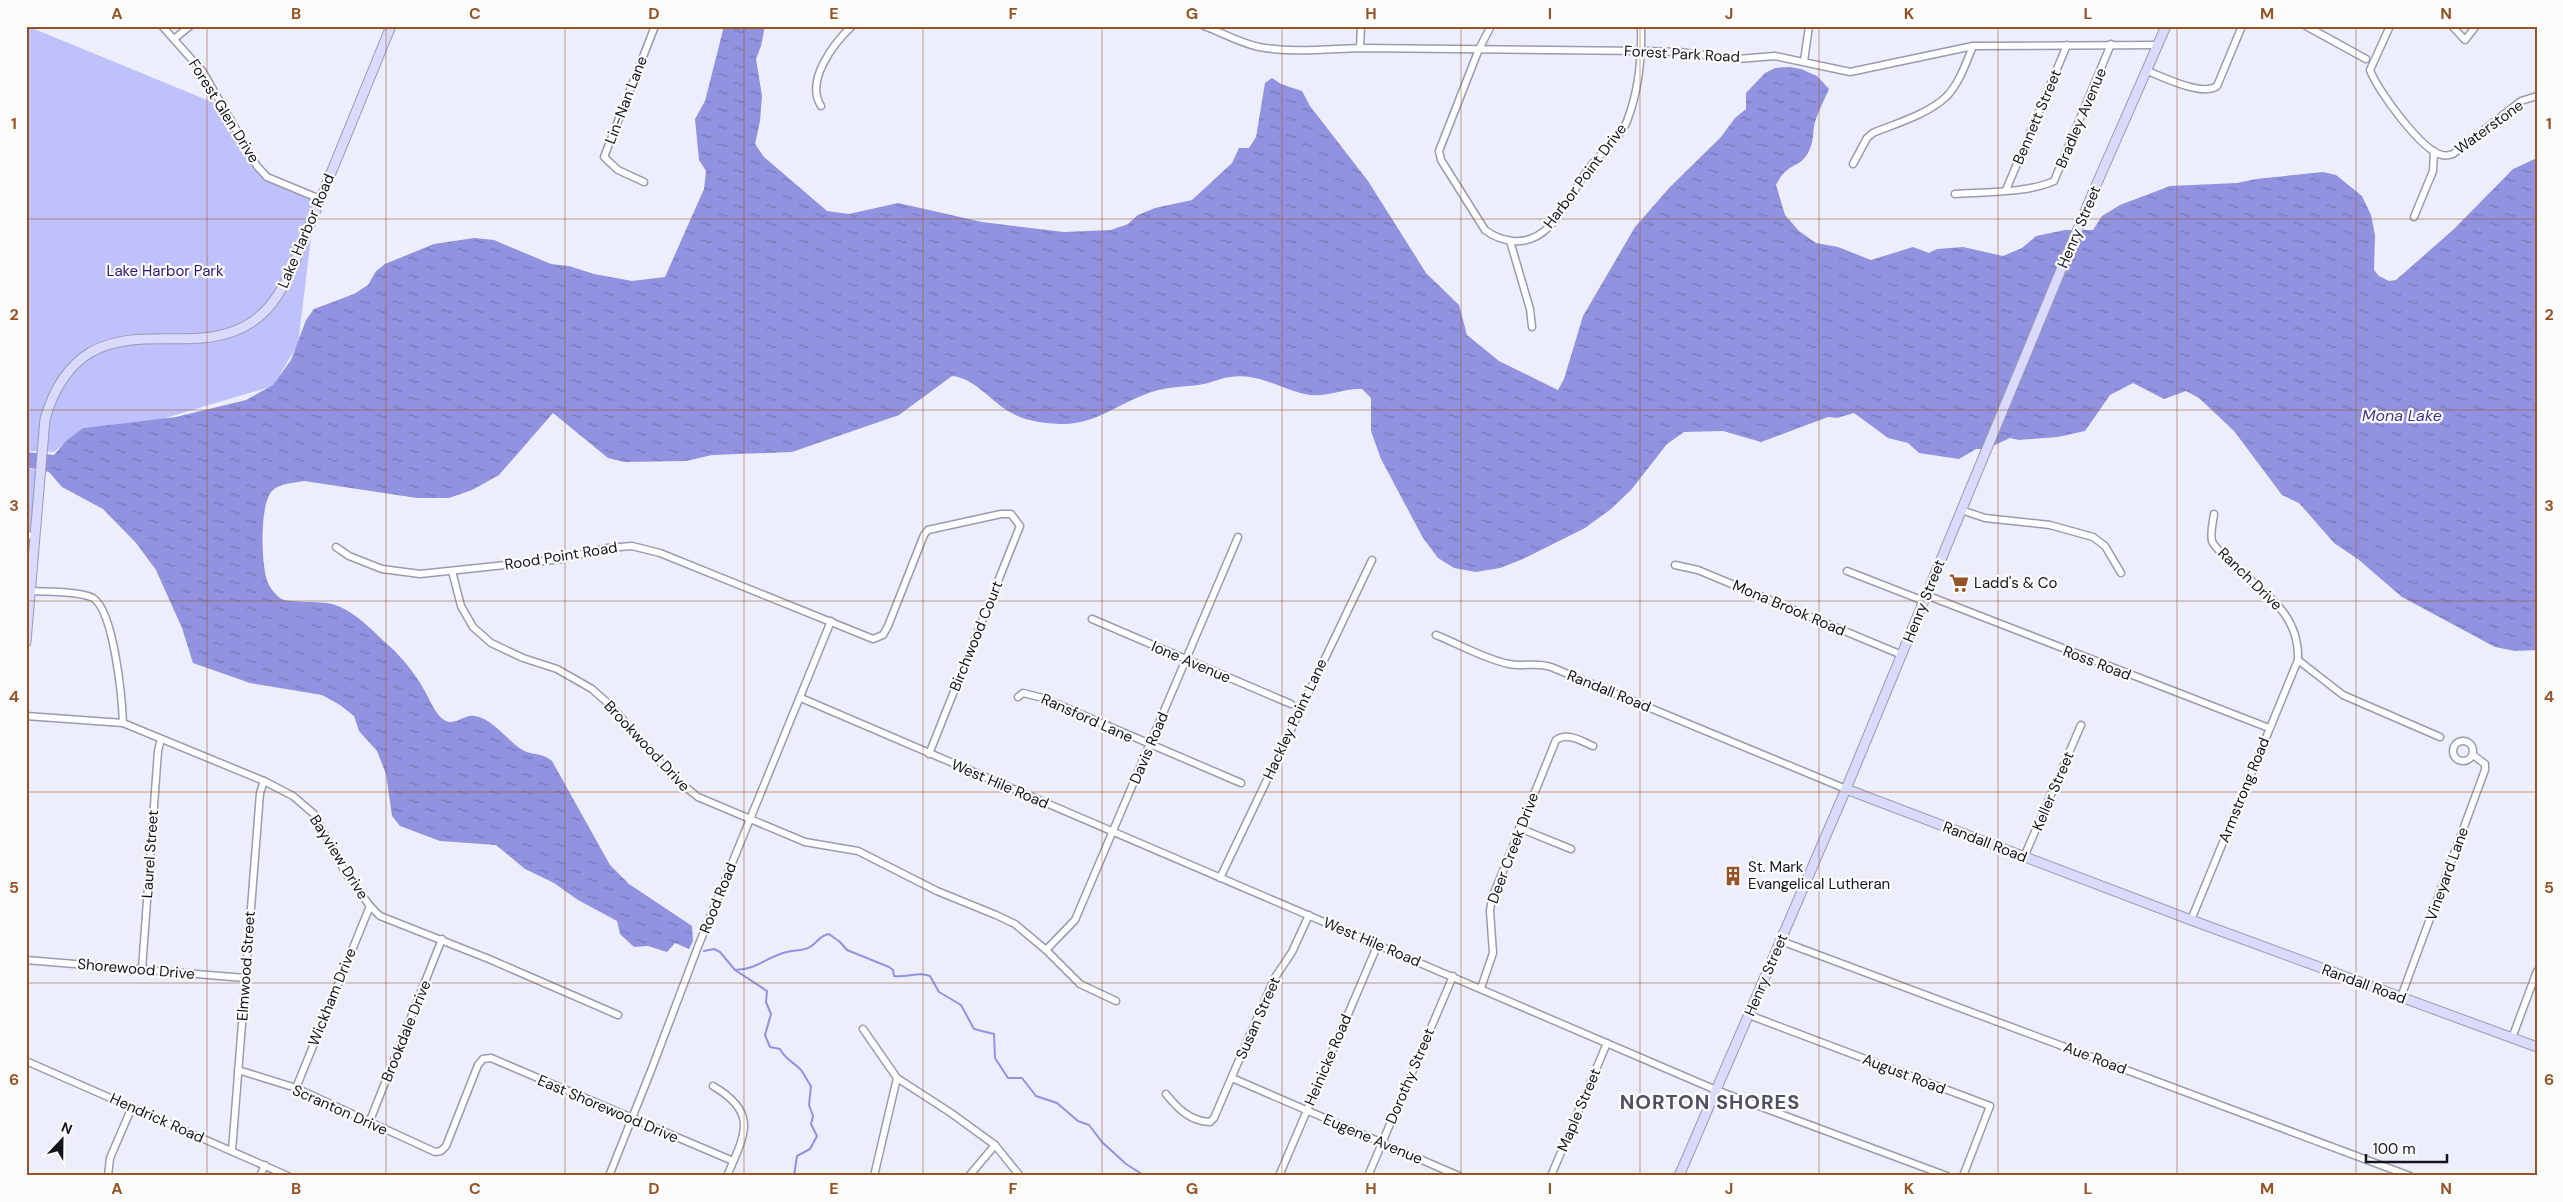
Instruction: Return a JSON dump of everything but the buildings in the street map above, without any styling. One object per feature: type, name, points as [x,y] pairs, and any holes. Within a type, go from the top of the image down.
[{"type":"street","name":"Forest Glen Drive","points":[[162,26],[203,72],[257,166],[267,177],[320,199]]},
{"type":"street","points":[[174,39],[190,26]]},
{"type":"street","name":"Lake Harbor Road","points":[[26,642],[31,591],[31,536],[41,472],[45,419],[58,384],[70,368],[85,356],[104,345],[124,339],[196,339],[226,334],[253,321],[265,312],[285,283],[391,26]]},
{"type":"street","name":"Lin-Nan Lane","points":[[644,182],[618,170],[604,157],[655,26]]},
{"type":"street","points":[[821,106],[815,92],[815,84],[832,50],[852,26]]},
{"type":"street","name":"Forest Park Road","points":[[1204,26],[1242,43],[1260,47],[1308,50],[1360,48],[1642,51],[1679,52],[1737,59],[1775,56],[1850,72],[1973,46],[2158,45]]},
{"type":"street","points":[[1360,48],[1361,26]]},
{"type":"street","points":[[1491,26],[1479,49],[1439,151],[1441,160],[1485,230],[1490,234],[1510,241],[1530,309],[1532,327]]},
{"type":"street","name":"Harbor Point Drive","points":[[1510,241],[1529,241],[1548,228],[1590,166],[1618,136],[1626,124],[1636,96],[1642,51],[1641,26]]},
{"type":"street","points":[[1804,61],[1809,26]]},
{"type":"street","name":"Henry Street","points":[[1679,1176],[1846,789],[2094,190],[2166,26]]},
{"type":"street","points":[[2147,71],[2196,89],[2214,89],[2217,86],[2242,26]]},
{"type":"street","points":[[2306,26],[2366,58]]},
{"type":"street","points":[[2390,26],[2370,70],[2374,83],[2391,106],[2434,151],[2433,170],[2414,217]]},
{"type":"street","points":[[2452,26],[2465,40],[2476,26]]},
{"type":"street","name":"Bradley Avenue","points":[[1955,194],[2006,190],[2046,184],[2054,180],[2110,44]]},
{"type":"street","name":"Bennett Street","points":[[2006,190],[2067,45]]},
{"type":"street","points":[[1853,164],[1867,138],[1873,133],[1927,110],[1946,96],[1961,75],[1973,46]]},
{"type":"street","name":"Waterstone","points":[[2434,151],[2441,155],[2453,154],[2521,101],[2537,96]]},
{"type":"street","points":[[1961,510],[1985,518],[2050,525],[2093,537],[2106,546],[2121,573]]},
{"type":"street","name":"Rood Point Road","points":[[336,547],[349,556],[382,569],[402,574],[452,571],[562,559],[607,548],[632,546],[660,553],[872,639],[883,635],[888,626],[924,535],[928,530],[1001,514],[1011,514],[1017,519]]},
{"type":"street","name":"Ranch Drive","points":[[2214,514],[2211,534],[2213,544],[2242,574],[2285,612],[2297,636],[2298,660]]},
{"type":"street","name":"Birchwood Court","points":[[929,754],[1020,526],[1017,519]]},
{"type":"street","name":"Davis Road","points":[[1046,950],[1072,925],[1114,832],[1238,537]]},
{"type":"street","name":"Hackley Point Lane","points":[[1220,878],[1372,560]]},
{"type":"street","name":"Mona Brook Road","points":[[1675,565],[1698,570],[1902,655]]},
{"type":"street","name":"Brookwood Drive","points":[[452,571],[461,606],[473,627],[491,643],[523,658],[557,669],[592,689],[611,706],[687,790],[706,802],[805,842],[858,851],[937,891],[1008,921],[1046,950],[1080,984],[1116,1002]]},
{"type":"street","name":"Ross Road","points":[[1847,571],[1925,598],[2269,728]]},
{"type":"street","points":[[31,591],[89,596],[98,602],[110,629],[123,723]]},
{"type":"street","name":"Ione Avenue","points":[[1092,620],[1291,704]]},
{"type":"street","name":"Rood Road","points":[[609,1176],[699,944],[831,622]]},
{"type":"street","name":"Randall Road","points":[[1436,635],[1506,663],[1519,665],[1535,664],[1551,667],[1846,789],[2191,920],[2537,1047]]},
{"type":"street","points":[[2298,660],[2342,695],[2440,737]]},
{"type":"street","name":"Armstrong Road","points":[[2191,920],[2298,660]]},
{"type":"street","name":"Ransford Lane","points":[[1018,697],[1023,693],[1043,698],[1150,746],[1241,783]]},
{"type":"street","name":"West Hile Road","points":[[801,698],[1716,1090],[1947,1176]]},
{"type":"street","name":"Bayview Drive","points":[[26,716],[123,723],[264,781],[293,796],[314,814],[345,872],[370,906],[380,916],[395,924],[442,940],[618,1015]]},
{"type":"street","name":"Keller Street","points":[[2024,857],[2081,724]]},
{"type":"street","name":"Deer Creek Drive","points":[[1481,988],[1493,953],[1490,910],[1492,898],[1556,740],[1562,736],[1569,736],[1593,746]]},
{"type":"street","name":"Laurel Street","points":[[142,969],[158,751],[161,740]]},
{"type":"street","name":"Vineyard Lane","points":[[2401,997],[2485,770],[2485,764],[2473,755]]},
{"type":"street","name":"Elmwood Street","points":[[232,1151],[260,793],[264,781]]},
{"type":"street","points":[[1519,828],[1571,849]]},
{"type":"street","name":"Wickham Drive","points":[[296,1088],[370,906]]},
{"type":"street","name":"Susan Street","points":[[1166,1094],[1191,1118],[1210,1122],[1214,1118],[1274,979],[1292,952],[1309,915]]},
{"type":"street","name":"Brookdale Drive","points":[[369,1123],[442,940]]},
{"type":"street","name":"Aue Road","points":[[1781,941],[2410,1176]]},
{"type":"street","name":"Heinicke Road","points":[[1279,1176],[1378,944]]},
{"type":"street","name":"Shorewood Drive","points":[[26,960],[245,978]]},
{"type":"street","points":[[2512,1038],[2537,971]]},
{"type":"street","name":"Dorothy Street","points":[[1368,1176],[1453,976]]},
{"type":"street","name":"August Road","points":[[1749,1015],[1990,1106],[1963,1176]]},
{"type":"street","points":[[863,1029],[897,1078],[974,1128],[995,1145],[1020,1176]]},
{"type":"street","name":"Maple Street","points":[[1551,1176],[1607,1043]]},
{"type":"street","name":"East Shorewood Drive","points":[[441,1151],[446,1146],[478,1065],[483,1059],[491,1058],[733,1161]]},
{"type":"street","name":"Hendrick Road","points":[[26,1061],[288,1176]]},
{"type":"street","name":"Scranton Drive","points":[[238,1070],[296,1088],[435,1152],[441,1151]]},
{"type":"street","points":[[874,1176],[897,1078]]},
{"type":"street","name":"Eugene Avenue","points":[[1232,1078],[1458,1176]]},
{"type":"street","points":[[713,1086],[730,1096],[740,1108],[745,1123],[744,1134],[727,1176]]},
{"type":"street","points":[[108,1176],[110,1158],[132,1107]]},
{"type":"street","points":[[970,1176],[995,1145]]},
{"type":"street","points":[[260,1176],[265,1165]]},
{"type":"green space","name":"Lake Harbor Park","points":[[27,26],[224,107],[267,177],[316,197],[298,344],[273,386],[162,419],[83,428],[54,452],[26,451]]},
{"type":"green space","points":[[26,467],[41,472],[26,642]]},
{"type":"water","name":"Mona Lake","points":[[724,26],[765,26],[756,59],[762,96],[760,121],[755,144],[764,157],[827,211],[849,214],[898,203],[982,222],[1064,232],[1111,230],[1128,224],[1138,215],[1155,208],[1192,200],[1232,163],[1239,148],[1249,148],[1256,137],[1265,83],[1272,78],[1281,84],[1302,91],[1310,106],[1368,181],[1426,273],[1459,305],[1467,335],[1499,361],[1558,390],[1564,379],[1583,316],[1635,227],[1670,187],[1721,137],[1735,118],[1746,109],[1746,93],[1765,73],[1775,68],[1790,67],[1801,69],[1817,76],[1829,89],[1815,121],[1808,152],[1803,160],[1784,173],[1776,185],[1785,215],[1799,231],[1816,243],[1838,247],[1871,260],[1913,247],[1929,253],[1937,249],[1963,247],[2003,256],[2022,248],[2036,236],[2065,230],[2093,230],[2102,216],[2120,205],[2170,186],[2237,183],[2256,179],[2323,172],[2336,175],[2362,196],[2371,215],[2375,235],[2374,270],[2379,276],[2389,281],[2396,280],[2454,229],[2513,169],[2537,158],[2537,650],[2515,651],[2495,647],[2402,597],[2359,560],[2334,543],[2299,503],[2282,495],[2234,431],[2199,398],[2186,391],[2164,399],[2133,383],[2110,395],[2085,431],[2058,437],[2019,440],[2010,438],[1986,449],[1976,449],[1959,459],[1919,453],[1908,443],[1888,438],[1854,413],[1837,418],[1828,417],[1761,442],[1723,431],[1684,432],[1667,444],[1631,490],[1611,509],[1585,528],[1523,559],[1500,568],[1476,572],[1454,568],[1438,558],[1423,538],[1381,459],[1371,431],[1371,398],[1362,389],[1310,395],[1261,379],[1241,376],[1204,384],[1161,389],[1143,395],[1097,417],[1072,424],[1059,424],[1033,421],[1020,417],[1001,406],[975,385],[952,376],[899,415],[792,452],[712,455],[686,461],[624,462],[608,458],[553,413],[499,475],[472,490],[449,498],[417,498],[304,481],[275,488],[268,498],[265,509],[262,536],[266,575],[273,591],[283,600],[332,604],[354,615],[406,663],[436,712],[443,720],[454,722],[467,716],[482,718],[494,725],[521,749],[544,756],[552,761],[610,865],[629,884],[692,926],[693,941],[689,949],[675,943],[667,952],[648,946],[634,947],[620,934],[617,921],[578,900],[554,883],[525,869],[496,845],[440,841],[400,826],[392,816],[386,774],[377,751],[359,731],[354,716],[340,705],[322,695],[250,683],[193,663],[182,628],[156,570],[136,543],[103,509],[62,487],[49,472],[26,467],[26,452],[54,455],[66,441],[83,428],[176,417],[246,400],[273,385],[291,360],[306,320],[314,309],[354,294],[368,285],[376,271],[385,264],[434,244],[474,238],[494,240],[551,264],[569,266],[594,274],[632,281],[665,277],[704,189],[706,171],[699,160],[695,119],[705,101]]},
{"type":"waterway","points":[[735,970],[755,966],[780,954],[808,948],[823,936],[829,934],[847,950],[889,967],[893,970],[894,976],[922,974],[930,976],[939,992],[961,1005],[974,1029],[994,1034],[995,1058],[1008,1078],[1022,1078],[1036,1096],[1057,1103],[1078,1121],[1089,1125],[1102,1142],[1126,1164],[1145,1176]]},
{"type":"waterway","points":[[704,951],[714,949],[720,952],[735,970],[767,991],[766,1002],[771,1014],[765,1035],[770,1047],[780,1049],[786,1058],[797,1066],[811,1086],[809,1105],[813,1116],[811,1124],[817,1136],[810,1149],[797,1156],[794,1176]]},
{"type":"place","name":"Ladd's & Co","points":[[1959,583]]},
{"type":"place","name":"St. Mark Evangelical Lutheran","points":[[1733,876]]},
{"type":"district","name":"NORTON SHORES","points":[[1710,1102]]}]
